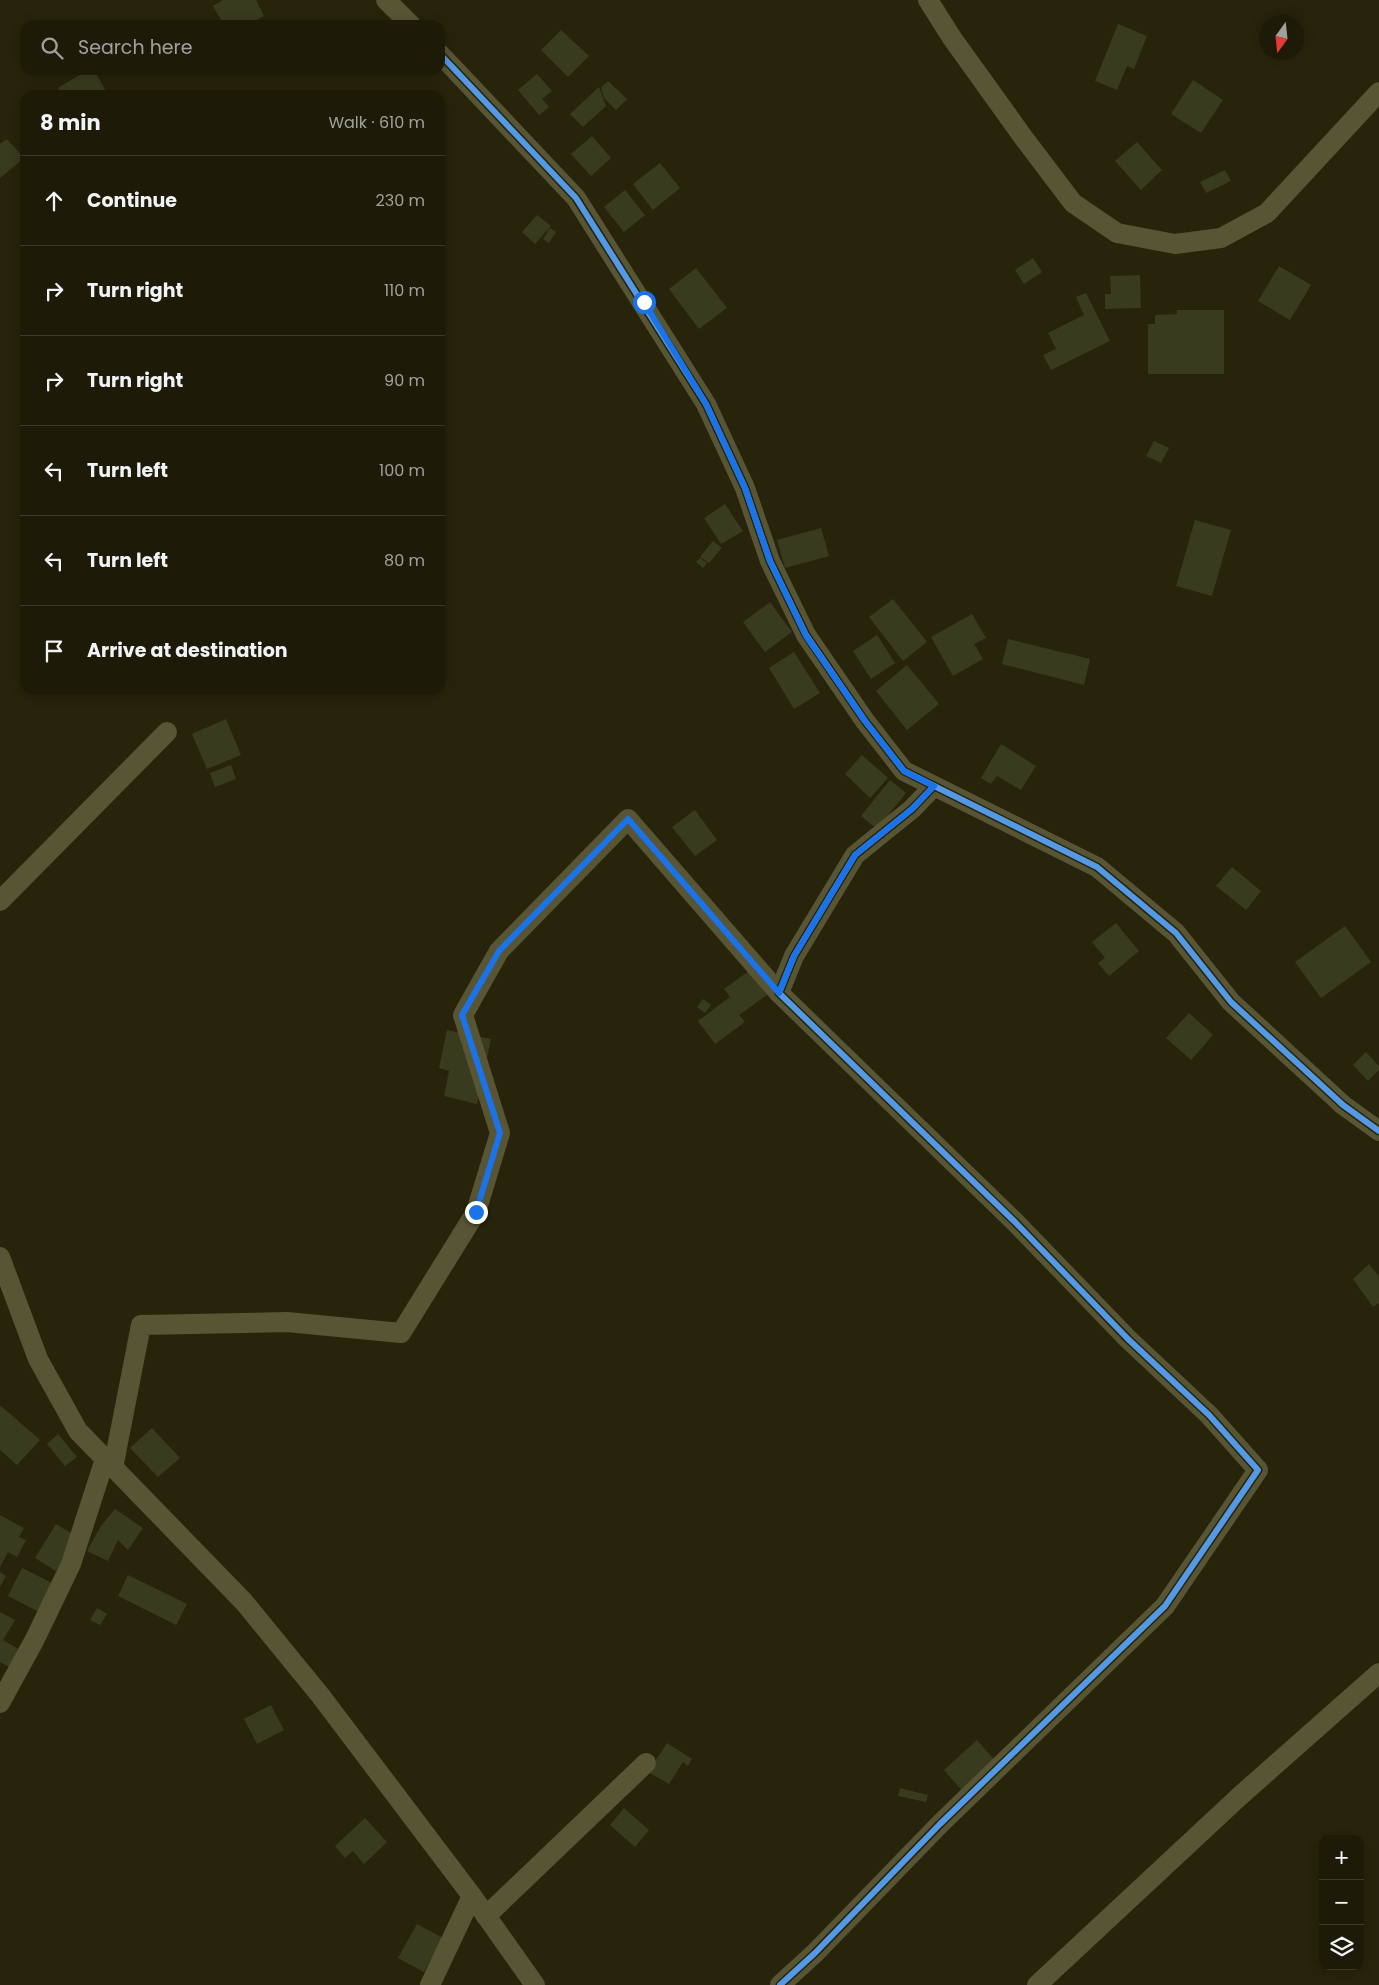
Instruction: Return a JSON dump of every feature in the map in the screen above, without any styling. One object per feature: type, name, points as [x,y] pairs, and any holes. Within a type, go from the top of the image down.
[{"type":"street","points":[[386,0],[406,20]]},
{"type":"street","points":[[928,0],[985,84],[1074,203],[1117,233],[1175,244],[1221,238],[1267,213],[1379,92]]},
{"type":"street","points":[[445,59],[576,198],[706,404],[745,488],[770,561],[806,636],[865,721],[904,771],[1097,866],[1176,933],[1231,1002],[1343,1104],[1379,1130]]},
{"type":"street","points":[[0,901],[167,732]]},
{"type":"street","points":[[779,993],[794,956],[855,855],[912,809],[934,786]]},
{"type":"street","points":[[0,1703],[35,1639],[71,1564],[109,1464],[141,1325],[287,1322],[401,1333],[476,1212],[500,1133],[462,1015],[499,951],[628,819],[779,993],[1016,1222],[1128,1339],[1209,1415],[1258,1470],[1165,1606],[940,1824],[815,1953],[780,1985]]},
{"type":"street","points":[[0,1257],[38,1359],[78,1431],[244,1602],[320,1695],[472,1896],[535,1985]]},
{"type":"street","points":[[1038,1985],[1241,1795],[1379,1673]]},
{"type":"street","points":[[486,1916],[646,1763]]},
{"type":"street","points":[[430,1985],[472,1896]]},
{"type":"building","points":[[223,0],[256,0],[264,16],[257,20],[221,20],[213,6]]},
{"type":"building","points":[[1118,24],[1147,36],[1134,69],[1127,66],[1117,90],[1095,81]]},
{"type":"building","points":[[561,30],[589,56],[568,77],[541,50]]},
{"type":"building","points":[[537,74],[552,91],[542,99],[549,107],[539,115],[518,90]]},
{"type":"building","points":[[80,75],[97,75],[105,90],[59,90],[58,88]]},
{"type":"building","points":[[1193,80],[1223,100],[1201,133],[1171,114]]},
{"type":"building","points":[[608,81],[627,99],[616,110],[604,98],[601,87]]},
{"type":"building","points":[[599,87],[606,106],[583,127],[570,114]]},
{"type":"building","points":[[592,136],[611,158],[591,176],[571,154]]},
{"type":"building","points":[[7,139],[20,154],[20,161],[0,178],[0,144]]},
{"type":"building","points":[[1137,142],[1162,170],[1141,190],[1115,161]]},
{"type":"building","points":[[660,163],[680,188],[653,210],[633,184]]},
{"type":"building","points":[[1225,170],[1231,181],[1206,193],[1200,182]]},
{"type":"building","points":[[625,190],[645,215],[624,232],[604,207]]},
{"type":"building","points":[[537,215],[551,226],[535,244],[522,232]]},
{"type":"building","points":[[550,228],[556,232],[549,243],[543,239]]},
{"type":"building","points":[[1033,258],[1042,272],[1024,284],[1015,270]]},
{"type":"building","points":[[1279,266],[1311,285],[1290,320],[1258,301]]},
{"type":"building","points":[[696,268],[727,308],[699,329],[669,289]]},
{"type":"building","points":[[1140,275],[1141,308],[1105,309],[1105,294],[1111,294],[1110,276]]},
{"type":"building","points":[[1086,293],[1110,341],[1051,370],[1043,355],[1056,349],[1048,333],[1084,315],[1076,297]]},
{"type":"building","points":[[1177,310],[1224,310],[1224,374],[1148,374],[1148,324],[1155,324],[1155,315],[1177,314]]},
{"type":"building","points":[[1154,441],[1169,448],[1161,463],[1146,456]]},
{"type":"building","points":[[725,504],[743,531],[721,544],[704,518]]},
{"type":"building","points":[[1195,520],[1231,530],[1212,596],[1176,586]]},
{"type":"building","points":[[821,528],[829,556],[785,568],[777,540]]},
{"type":"building","points":[[713,541],[722,548],[709,563],[700,557]]},
{"type":"building","points":[[700,558],[707,563],[703,568],[696,562]]},
{"type":"building","points":[[893,599],[927,642],[903,661],[869,617]]},
{"type":"building","points":[[770,602],[792,632],[765,652],[743,622]]},
{"type":"building","points":[[972,614],[986,638],[974,644],[983,659],[953,676],[931,637]]},
{"type":"building","points":[[877,635],[895,663],[871,679],[853,651]]},
{"type":"building","points":[[1008,639],[1090,659],[1084,685],[1002,664]]},
{"type":"building","points":[[794,652],[820,693],[794,709],[769,668]]},
{"type":"building","points":[[907,665],[939,704],[907,730],[876,691]]},
{"type":"building","points":[[226,719],[241,755],[207,769],[192,734]]},
{"type":"building","points":[[1001,744],[1036,766],[1021,790],[997,776],[991,784],[981,778]]},
{"type":"building","points":[[862,755],[888,778],[870,798],[845,774]]},
{"type":"building","points":[[231,765],[236,779],[215,787],[210,773]]},
{"type":"building","points":[[890,780],[906,793],[877,829],[861,816]]},
{"type":"building","points":[[695,810],[717,840],[695,856],[672,827]]},
{"type":"building","points":[[1232,867],[1261,891],[1246,910],[1216,886]]},
{"type":"building","points":[[1116,923],[1139,951],[1109,976],[1098,963],[1105,958],[1092,942]]},
{"type":"building","points":[[1345,926],[1371,962],[1321,998],[1295,962]]},
{"type":"building","points":[[749,971],[767,995],[739,1015],[745,1022],[715,1044],[698,1021],[730,997],[724,989]]},
{"type":"building","points":[[703,999],[711,1005],[705,1013],[697,1007]]},
{"type":"building","points":[[1189,1013],[1213,1035],[1191,1060],[1166,1038]]},
{"type":"building","points":[[447,1030],[491,1039],[477,1104],[444,1096],[449,1071],[439,1068]]},
{"type":"building","points":[[1366,1052],[1379,1066],[1379,1070],[1368,1081],[1353,1065]]},
{"type":"building","points":[[1369,1264],[1379,1277],[1379,1303],[1373,1307],[1353,1279]]},
{"type":"building","points":[[1,1406],[40,1440],[17,1465],[0,1450]]},
{"type":"building","points":[[152,1428],[180,1458],[158,1477],[130,1448]]},
{"type":"building","points":[[58,1434],[77,1457],[65,1466],[47,1444]]},
{"type":"building","points":[[115,1509],[143,1528],[128,1550],[118,1540],[108,1561],[87,1551],[101,1526]]},
{"type":"building","points":[[0,1515],[24,1528],[19,1537],[26,1540],[17,1557],[8,1552],[0,1567]]},
{"type":"building","points":[[56,1524],[77,1537],[56,1571],[35,1558]]},
{"type":"building","points":[[22,1568],[56,1585],[41,1613],[8,1596]]},
{"type":"building","points":[[0,1572],[6,1576],[0,1587]]},
{"type":"building","points":[[128,1575],[187,1604],[176,1625],[118,1596]]},
{"type":"building","points":[[97,1608],[107,1614],[100,1625],[90,1620]]},
{"type":"building","points":[[0,1612],[15,1620],[3,1640],[20,1650],[9,1667],[0,1662]]},
{"type":"building","points":[[271,1705],[284,1730],[257,1744],[244,1719]]},
{"type":"building","points":[[977,1740],[997,1763],[964,1793],[944,1770]]},
{"type":"building","points":[[667,1743],[692,1759],[688,1766],[683,1762],[669,1784],[648,1772]]},
{"type":"building","points":[[900,1788],[928,1795],[926,1802],[898,1796]]},
{"type":"building","points":[[624,1808],[649,1830],[635,1847],[610,1825]]},
{"type":"building","points":[[365,1818],[387,1842],[364,1864],[353,1851],[345,1858],[335,1846]]},
{"type":"building","points":[[417,1924],[443,1938],[424,1972],[398,1958]]},
{"type":"cycle path","points":[[445,59],[576,198],[706,404],[745,488],[770,561],[806,635],[865,721],[904,771],[1097,867],[1176,933],[1231,1002],[1343,1105],[1379,1131]]},
{"type":"cycle path","points":[[780,1985],[815,1953],[940,1824],[1165,1606],[1258,1470],[1209,1415],[1128,1339],[1015,1222],[779,993],[794,956],[855,855],[912,809],[934,786]]},
{"type":"route","points":[[476,1212],[500,1133],[462,1015],[499,951],[628,819],[779,993],[794,956],[855,855],[912,809],[934,786],[904,771],[865,721],[806,636],[770,561],[745,488],[706,404],[644,302]]}]
